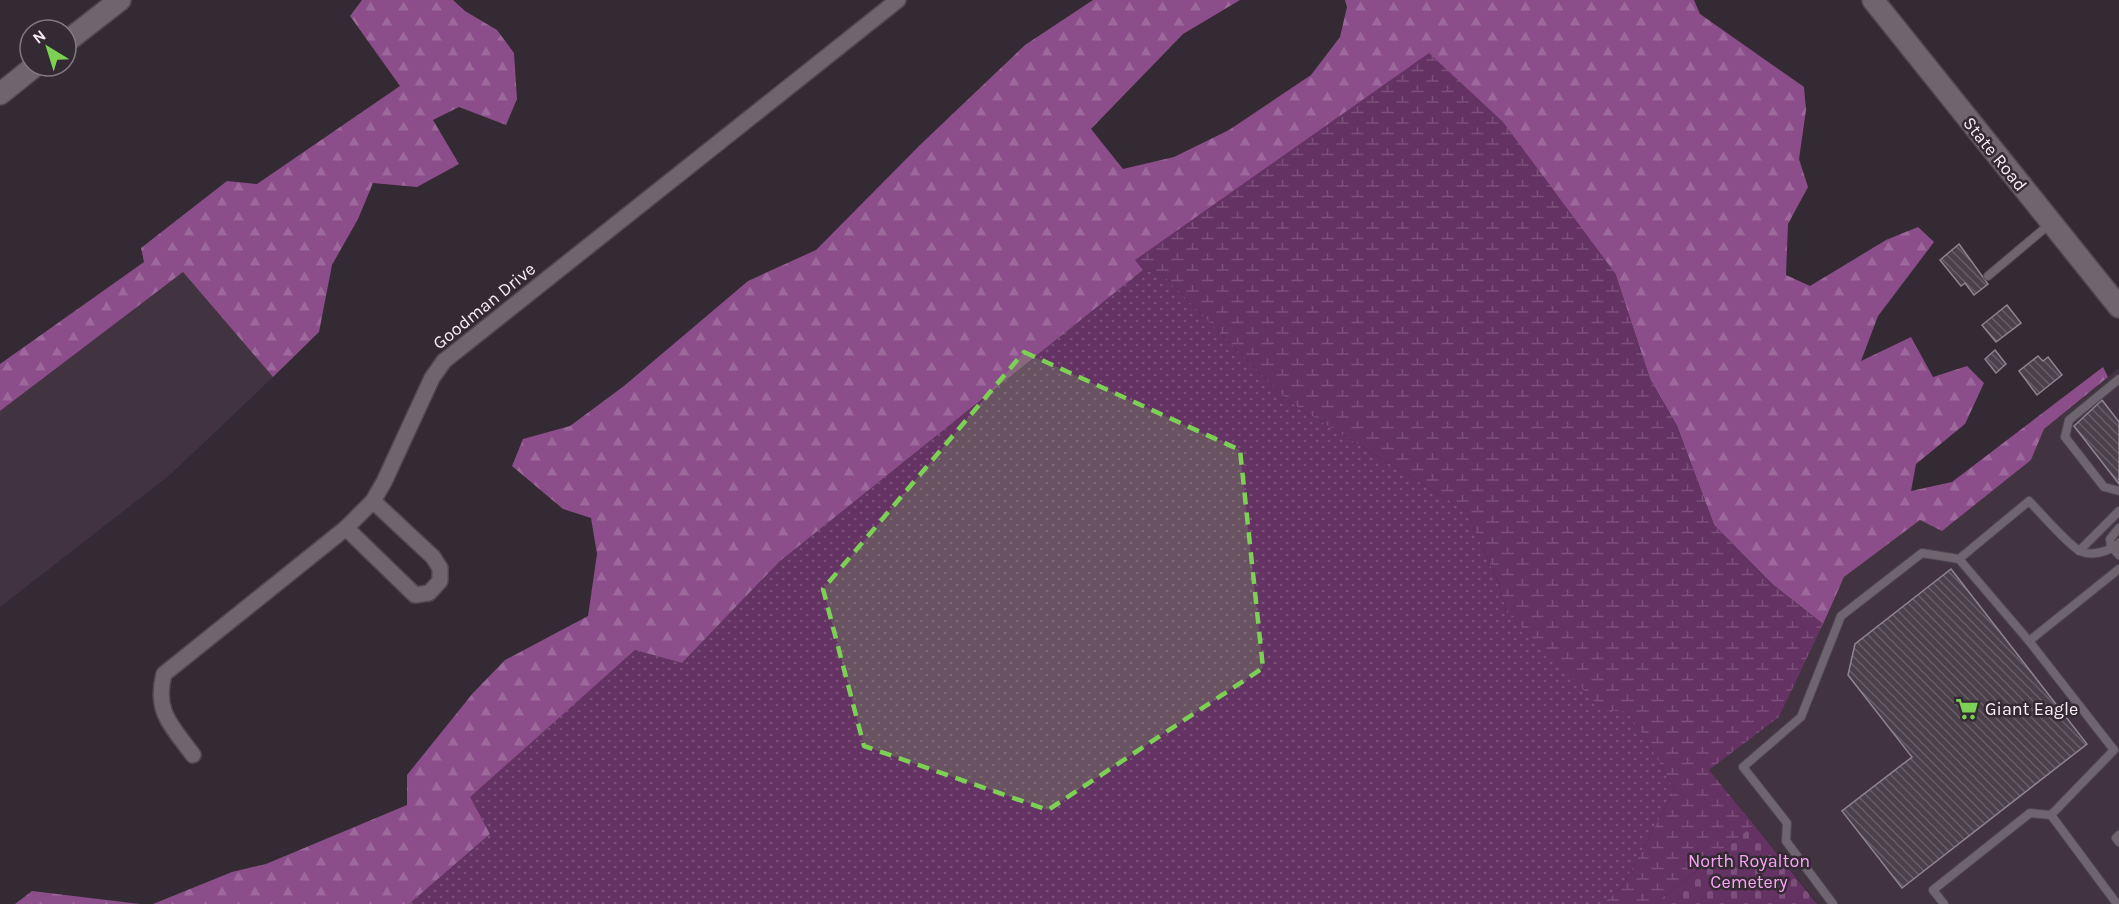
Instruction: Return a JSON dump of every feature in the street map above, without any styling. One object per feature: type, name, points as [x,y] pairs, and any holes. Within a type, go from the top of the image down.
[{"type":"main road","points":[[78,33],[120,0]]},
{"type":"main road","name":"State Road","points":[[1873,0],[2119,307]]},
{"type":"main road","points":[[0,94],[20,78]]},
{"type":"street","name":"Goodman Drive","points":[[193,755],[164,716],[159,693],[164,674],[346,528],[373,501],[432,378],[444,361],[898,0]]},
{"type":"street","points":[[346,528],[415,595],[429,592],[440,581],[440,568],[433,557],[373,501]]},
{"type":"lane","points":[[1988,276],[2051,224]]},
{"type":"lane","points":[[2118,383],[2069,420],[2065,437],[2104,487],[2119,491]]},
{"type":"lane","points":[[1959,559],[2029,501],[2079,550],[2091,553],[2116,546]]},
{"type":"lane","points":[[2079,550],[2119,511]]},
{"type":"lane","points":[[2119,528],[2110,539],[2119,555]]},
{"type":"lane","points":[[1833,904],[1786,842],[1786,823],[1743,767],[1801,717],[1841,616],[1922,553],[1959,559],[2117,748],[2051,814],[2030,813],[1933,890],[1944,904]]},
{"type":"lane","points":[[2029,641],[2119,569]]},
{"type":"lane","points":[[2051,814],[2117,904]]},
{"type":"lane","points":[[2119,835],[2116,838],[2119,842]]},
{"type":"highlighted area","points":[[1024,352],[1240,450],[1263,668],[1048,810],[864,746],[823,589]]},
{"type":"shaded area","points":[[183,272],[273,377],[171,474],[0,607],[0,411]]},
{"type":"shaded area","points":[[2119,368],[2119,904],[1818,904],[1709,770],[1779,717],[1844,577],[1920,519],[1942,531],[2031,460],[2044,429]]},
{"type":"green space","points":[[362,0],[453,0],[465,11],[497,30],[514,53],[517,99],[506,125],[459,107],[433,120],[459,164],[417,187],[373,183],[358,219],[332,265],[319,332],[273,377],[183,272],[0,411],[0,364],[144,262],[141,248],[227,181],[257,184],[400,86],[350,16]]},
{"type":"green space","points":[[1093,0],[1240,0],[1183,34],[1091,129],[1123,169],[1174,157],[1229,130],[1311,75],[1340,37],[1347,7],[1345,0],[1694,0],[1700,14],[1804,87],[1806,110],[1799,159],[1808,187],[1788,224],[1786,275],[1810,286],[1886,240],[1918,227],[1934,242],[1878,316],[1861,361],[1911,337],[1933,377],[1967,366],[1984,383],[1965,424],[1916,464],[1911,491],[1952,482],[2103,367],[2108,377],[2044,429],[2031,460],[1942,531],[1920,520],[1844,577],[1823,624],[1772,584],[1714,525],[1677,426],[1650,379],[1615,273],[1136,260],[1143,270],[779,562],[682,663],[635,650],[470,797],[490,834],[409,904],[153,904],[232,872],[266,864],[407,805],[407,775],[473,693],[505,660],[588,616],[597,554],[591,518],[563,509],[512,466],[523,439],[570,426],[624,386],[748,281],[816,250],[920,145],[1025,45]]},
{"type":"green space","points":[[1429,53],[1503,122],[1615,273],[1650,379],[1677,426],[1714,525],[1772,584],[1823,624],[1779,717],[1709,770],[1754,825],[1655,904],[1602,904],[1622,887],[1675,790],[1627,712],[1603,710],[1506,611],[1499,584],[1466,511],[1288,401],[1163,275],[1143,270],[1135,260]]},
{"type":"green space","points":[[1143,270],[1163,275],[1288,401],[1466,511],[1499,584],[1506,611],[1627,712],[1634,721],[1675,790],[1622,887],[1602,904],[409,904],[490,834],[469,797],[635,650],[682,663],[779,562]]},
{"type":"green space","name":"North Royalton Cemetery","points":[[1754,825],[1817,904],[1655,904]]},
{"type":"green space","points":[[32,891],[140,904],[15,904]]},
{"type":"building","points":[[1959,244],[1988,284],[1974,295],[1965,283],[1961,286],[1940,260]]},
{"type":"building","points":[[2007,305],[2021,323],[1996,342],[1982,325]]},
{"type":"building","points":[[1995,350],[2006,364],[1996,373],[1985,359]]},
{"type":"building","points":[[2038,356],[2043,361],[2048,357],[2062,375],[2037,395],[2019,371]]},
{"type":"building","points":[[2102,400],[2119,422],[2119,484],[2074,426]]},
{"type":"building","name":"Giant Eagle","points":[[1951,569],[2087,744],[1902,888],[1842,811],[1912,757],[1848,675],[1855,644]]},
{"type":"place","name":"Giant Eagle","points":[[1967,709]]}]
